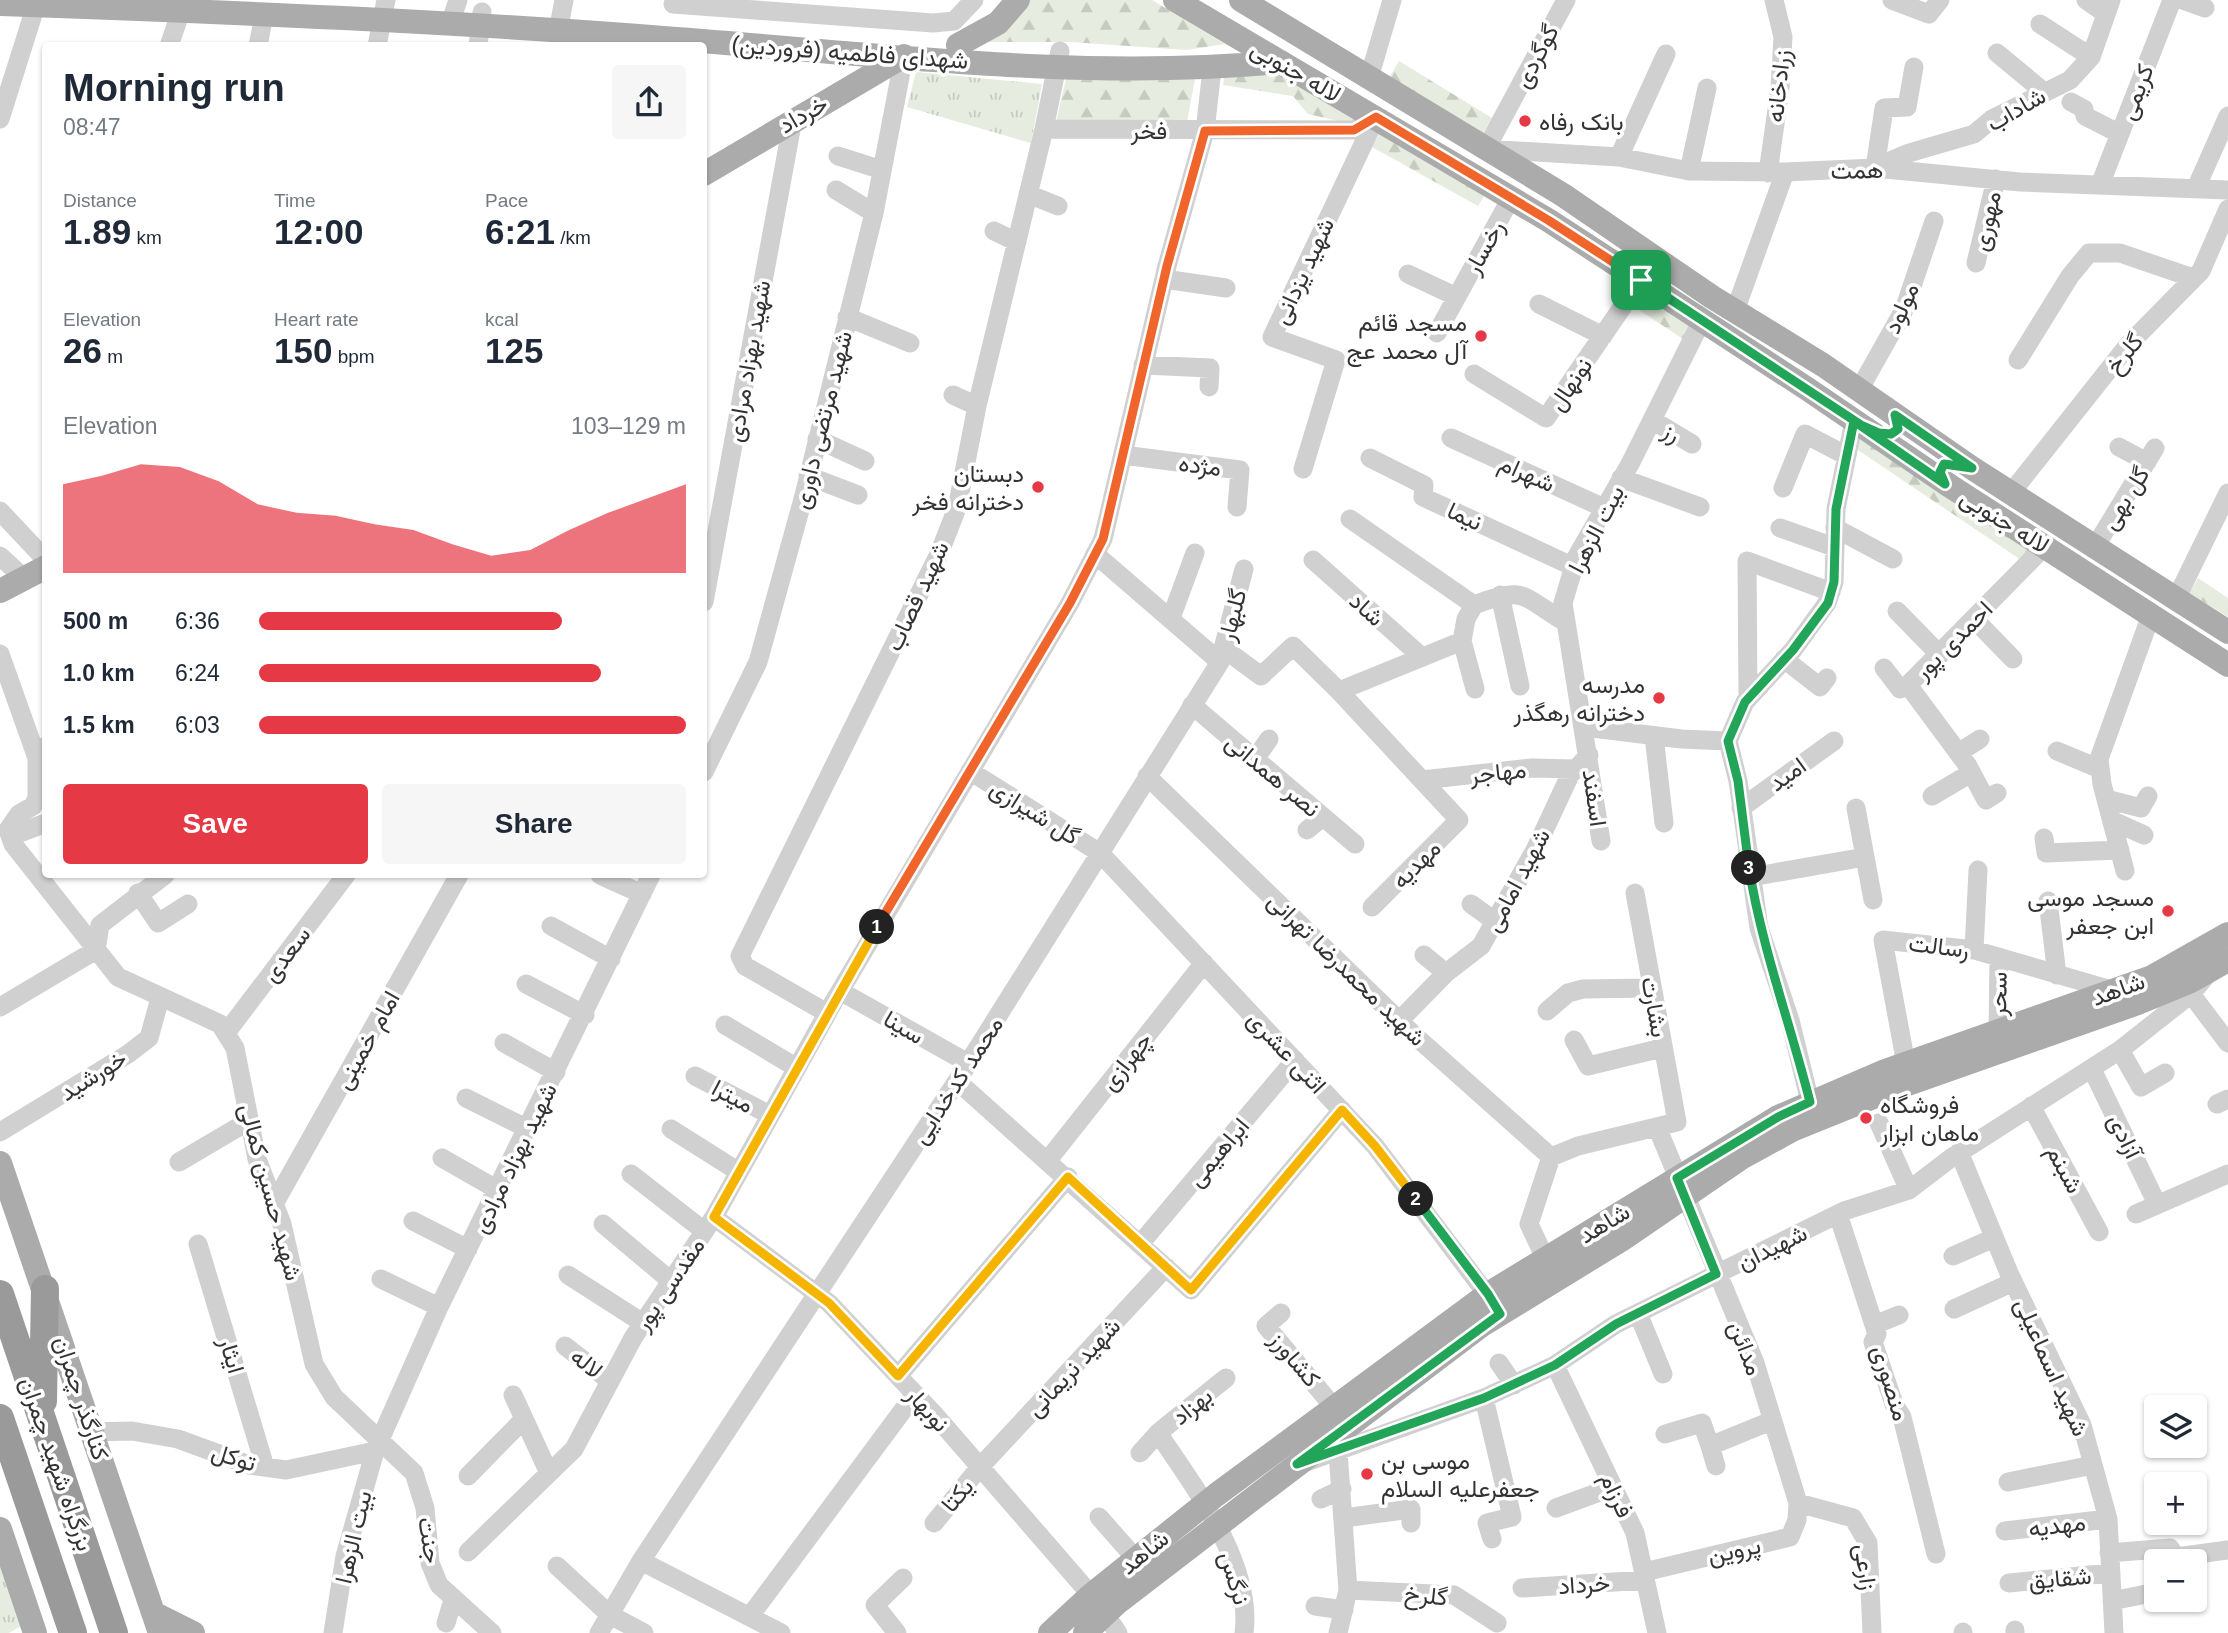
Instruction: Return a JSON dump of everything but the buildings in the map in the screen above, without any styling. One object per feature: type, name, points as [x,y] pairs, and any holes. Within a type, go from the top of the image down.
[{"type":"highway","points":[[43,1421],[45,1289]]},
{"type":"highway","name":"بزرگراه شهید چمران","points":[[0,1294],[114,1633]]},
{"type":"highway","name":"بزرگراه شهید چمران","points":[[0,1418],[73,1633]]},
{"type":"main road","name":"شهدای فاطمیه (فروردین)","points":[[226,0],[381,19]]},
{"type":"main road","points":[[958,45],[998,23],[1018,0]]},
{"type":"main road","name":"لاله جنوبی","points":[[1174,0],[1376,117],[1641,280],[1945,484],[2228,665]]},
{"type":"main road","name":"لاله جنوبی","points":[[1241,0],[1563,195],[1972,468],[2228,632]]},
{"type":"main road","name":"شهدای فاطمیه (فروردین)","points":[[0,4],[381,19],[454,12],[480,28],[561,16],[623,34],[672,16],[958,45],[1058,59],[1210,55],[1233,49],[1243,40]]},
{"type":"main road","name":"شهدای فاطمیه (فروردین)","points":[[672,16],[904,56],[1058,59],[1212,69],[1282,62]]},
{"type":"main road","name":"خرداد","points":[[707,172],[793,119],[904,56]]},
{"type":"main road","points":[[1857,423],[1879,433],[1891,434],[1898,429],[1895,415]]},
{"type":"main road","points":[[1945,484],[1940,472],[1944,464],[1972,468]]},
{"type":"main road","points":[[0,591],[35,573]]},
{"type":"main road","name":"شاهد","points":[[1050,1633],[1105,1614],[1136,1559],[1206,1503],[1342,1416],[1494,1304],[1681,1188],[1778,1117],[1906,1064],[2116,991],[2180,964],[2228,934]]},
{"type":"main road","name":"شاهد","points":[[1494,1304],[1545,1258],[1794,1129],[1888,1091],[2138,1003],[2220,965]]},
{"type":"main road","name":"کنارگذر چمران","points":[[0,1163],[157,1623]]},
{"type":"main road","name":"شاهد","points":[[1085,1633],[1105,1614],[1297,1464],[1342,1416]]},
{"type":"main road","points":[[0,1530],[34,1633]]},
{"type":"main road","points":[[157,1623],[193,1633]]},
{"type":"street","points":[[672,16],[933,23],[954,21],[974,0]]},
{"type":"street","name":"گوگردی","points":[[1486,149],[1566,0]]},
{"type":"street","name":"زرادخانه","points":[[1735,311],[1776,172],[1783,37],[1775,0]]},
{"type":"street","points":[[1892,0],[1929,14],[1940,0]]},
{"type":"street","points":[[2087,0],[2108,7]]},
{"type":"street","name":"کریمی","points":[[2100,185],[2172,0]]},
{"type":"street","points":[[2183,0],[2205,8]]},
{"type":"street","points":[[1369,78],[1390,2]]},
{"type":"street","points":[[0,119],[36,5]]},
{"type":"street","name":"شاداب","points":[[1875,167],[1909,153],[1974,134],[1993,118],[2070,80],[2091,57],[2108,7]]},
{"type":"street","points":[[170,42],[181,11]]},
{"type":"street","points":[[259,42],[264,15]]},
{"type":"street","points":[[2040,24],[2091,57]]},
{"type":"street","points":[[1997,53],[2044,92]]},
{"type":"street","points":[[1619,156],[1666,54]]},
{"type":"street","name":"شهید مرتضی داوری","points":[[707,766],[758,662],[874,213],[904,56]]},
{"type":"street","name":"شهید قصاب","points":[[827,1013],[745,966],[740,956],[939,554],[957,508],[977,406],[1044,129],[1058,59]]},
{"type":"street","points":[[1875,167],[1884,108],[1907,107],[1914,67]]},
{"type":"street","name":"مقدسی پور","points":[[468,1552],[574,1449],[643,1323],[709,1224],[827,1013],[1070,603],[1103,539],[1164,279],[1205,131],[1212,69]]},
{"type":"street","points":[[1689,171],[1707,88]]},
{"type":"street","points":[[2071,102],[2084,109],[2085,116],[2120,134]]},
{"type":"street","points":[[2196,188],[2228,116]]},
{"type":"street","name":"فخر","points":[[1044,129],[1354,130],[1376,117]]},
{"type":"street","name":"شهید یزدانی","points":[[1303,470],[1336,360],[1272,337],[1376,117]]},
{"type":"street","name":"شهید بهزاد مرادی","points":[[707,586],[793,119]]},
{"type":"street","name":"همت","points":[[1486,149],[1619,156],[1689,171],[1776,172],[1875,167],[1996,179],[2228,190]]},
{"type":"street","points":[[838,156],[882,170]]},
{"type":"street","name":"مهوری","points":[[1976,263],[1996,179]]},
{"type":"street","points":[[836,190],[874,213]]},
{"type":"street","points":[[1028,194],[1058,206]]},
{"type":"street","name":"رخسار","points":[[1437,333],[1511,198]]},
{"type":"street","name":"گلرخ","points":[[2011,493],[2129,344],[2201,271],[2228,209]]},
{"type":"street","name":"مولود","points":[[1858,390],[1904,310],[1934,221]]},
{"type":"street","points":[[994,231],[1017,242]]},
{"type":"street","points":[[2018,360],[2070,276],[2089,253],[2120,253],[2193,278]]},
{"type":"street","points":[[1408,274],[1457,297]]},
{"type":"street","points":[[1164,279],[1226,288]]},
{"type":"street","name":"نونهال","points":[[1474,374],[1546,418],[1641,280]]},
{"type":"street","points":[[1539,304],[1603,336]]},
{"type":"street","points":[[847,317],[910,343]]},
{"type":"street","name":"بیت الزهرا","points":[[1582,762],[1585,727],[1564,622],[1563,603],[1574,567],[1702,320]]},
{"type":"street","points":[[1143,365],[1210,368],[1209,387]]},
{"type":"street","points":[[953,395],[977,406]]},
{"type":"street","name":"رز","points":[[1652,419],[1692,444]]},
{"type":"street","points":[[1810,1102],[1790,1020],[1759,928],[1728,741],[1748,699],[1828,603],[1834,582],[1834,537],[1845,455],[1857,423]]},
{"type":"street","points":[[1783,488],[1805,435],[1845,455]]},
{"type":"street","name":"شهرام","points":[[1451,438],[1604,508]]},
{"type":"street","points":[[817,439],[865,461]]},
{"type":"street","name":"گل بهی","points":[[2095,547],[2151,455],[2119,447]]},
{"type":"street","name":"مژده","points":[[1123,455],[1240,470],[1237,507]]},
{"type":"street","name":"نیما","points":[[1370,458],[1424,485],[1423,497],[1574,567]]},
{"type":"street","points":[[808,476],[858,495]]},
{"type":"street","points":[[1621,478],[1700,507]]},
{"type":"street","points":[[2176,599],[2228,493]]},
{"type":"street","points":[[0,511],[42,556]]},
{"type":"street","points":[[1350,519],[1474,605]]},
{"type":"street","points":[[1780,528],[1834,537],[1893,559]]},
{"type":"street","name":"احمدی پور","points":[[1997,793],[1986,800],[1958,753],[1909,685],[2045,546]]},
{"type":"street","points":[[1171,618],[1195,553]]},
{"type":"street","points":[[1095,554],[1171,618],[1222,655],[1261,676],[1293,646],[1422,780]]},
{"type":"street","points":[[0,556],[35,573]]},
{"type":"street","name":"شاد","points":[[1313,560],[1422,657]]},
{"type":"street","points":[[1748,699],[1747,561],[1831,592]]},
{"type":"street","name":"گلبهار","points":[[1222,655],[1244,569]]},
{"type":"street","points":[[1475,689],[1462,641],[1466,620],[1474,605],[1500,595],[1522,594],[1564,622]]},
{"type":"street","points":[[1500,595],[1520,686]]},
{"type":"street","points":[[1897,611],[1940,655]]},
{"type":"street","points":[[2125,871],[2106,799],[2099,759],[2151,615]]},
{"type":"street","points":[[1974,619],[2013,659]]},
{"type":"street","points":[[1339,691],[1462,641]]},
{"type":"street","points":[[0,654],[41,752],[37,798],[33,806],[19,814],[8,830],[13,844],[118,977],[220,1024],[226,1033]]},
{"type":"street","name":"محمد کدخدایی","points":[[599,1633],[641,1561],[957,1081],[1222,655]]},
{"type":"street","points":[[1784,659],[1819,687],[1827,678]]},
{"type":"street","points":[[1884,668],[1900,689],[1909,685]]},
{"type":"street","name":"نصر همدانی","points":[[1192,705],[1355,844]]},
{"type":"street","points":[[1585,727],[1654,736],[1728,741]]},
{"type":"street","points":[[1654,736],[1664,823]]},
{"type":"street","points":[[1255,759],[1269,739]]},
{"type":"street","points":[[1958,753],[1980,739]]},
{"type":"street","name":"امید","points":[[1741,808],[1834,741]]},
{"type":"street","points":[[2057,751],[2101,769]]},
{"type":"street","name":"مهاجر","points":[[1422,780],[1582,762]]},
{"type":"street","name":"اسفند","points":[[1582,762],[1601,841]]},
{"type":"street","name":"شهید امامی","points":[[1399,1021],[1446,973],[1481,946],[1582,762]]},
{"type":"street","name":"گل شیرازی","points":[[970,771],[1100,853]]},
{"type":"street","points":[[1932,796],[1971,773]]},
{"type":"street","name":"شهید محمدرضا تهرانی","points":[[1147,776],[1399,1021],[1550,1157]]},
{"type":"street","name":"مهدیه","points":[[1372,906],[1459,820],[1422,780]]},
{"type":"street","points":[[2106,799],[2141,808],[2148,796]]},
{"type":"street","points":[[1856,808],[1873,900]]},
{"type":"street","points":[[1307,830],[1323,817]]},
{"type":"street","points":[[2113,821],[2144,835]]},
{"type":"street","points":[[12,824],[22,832],[42,824]]},
{"type":"street","points":[[2044,838],[2046,853],[2120,850]]},
{"type":"street","name":"اثنی عشری","points":[[1100,853],[1375,1146],[1494,1304]]},
{"type":"street","points":[[1751,877],[1865,857]]},
{"type":"street","points":[[1974,950],[1978,870]]},
{"type":"street","points":[[96,950],[100,925],[160,878]]},
{"type":"street","name":"سعدی","points":[[226,1033],[344,878]]},
{"type":"street","name":"امام خمینی","points":[[274,1204],[457,878]]},
{"type":"street","points":[[607,878],[642,894]]},
{"type":"street","name":"شهید بهزاد مرادی","points":[[377,1446],[439,1307],[650,878]]},
{"type":"street","points":[[138,893],[158,923],[188,904]]},
{"type":"street","name":"بشارت","points":[[1635,893],[1677,1122],[1657,1127]]},
{"type":"street","points":[[2047,901],[2057,975]]},
{"type":"street","points":[[1471,904],[1496,922]]},
{"type":"street","points":[[551,926],[611,959]]},
{"type":"street","name":"رسالت","points":[[1906,1064],[1883,940],[1974,950],[2116,991]]},
{"type":"street","points":[[0,1007],[96,950]]},
{"type":"street","points":[[1424,955],[1446,973]]},
{"type":"street","name":"سحر","points":[[1998,1031],[1999,957]]},
{"type":"street","name":"چهرازی","points":[[1048,1160],[1204,962]]},
{"type":"street","name":"شهیدان","points":[[1297,1464],[1338,1452],[1484,1398],[1555,1365],[1616,1324],[1838,1214],[1909,1190],[1959,1152],[2120,1050],[2191,994],[2220,965]]},
{"type":"street","points":[[526,984],[584,1014]]},
{"type":"street","points":[[1547,1011],[1568,993],[1583,989],[1651,988]]},
{"type":"street","name":"سینا","points":[[840,991],[968,1063]]},
{"type":"street","points":[[2191,994],[2228,1043]]},
{"type":"street","name":"خورشید","points":[[0,1132],[128,1054],[149,1038],[160,998]]},
{"type":"street","points":[[724,1025],[797,1068]]},
{"type":"street","name":"شهید حسین کمالی","points":[[226,1033],[236,1048],[247,1122],[257,1159],[282,1224],[314,1364],[334,1397],[377,1446]]},
{"type":"street","points":[[1574,1040],[1588,1066],[1662,1048]]},
{"type":"street","points":[[504,1043],[556,1072]]},
{"type":"street","points":[[2120,1050],[2141,1087],[2165,1073]]},
{"type":"street","name":"ابراهیمی","points":[[1140,1244],[1295,1060]]},
{"type":"street","name":"آزادی","points":[[2092,1069],[2157,1204]]},
{"type":"street","name":"میترا","points":[[695,1076],[770,1115]]},
{"type":"street","points":[[957,1081],[1068,1177],[1191,1290],[1342,1110]]},
{"type":"street","points":[[466,1098],[528,1129]]},
{"type":"street","name":"شبنم","points":[[2031,1106],[2099,1232]]},
{"type":"street","points":[[179,1162],[247,1122]]},
{"type":"street","points":[[1879,1123],[1909,1190]]},
{"type":"street","points":[[1545,1258],[1529,1224],[1550,1157],[1578,1146],[1657,1127]]},
{"type":"street","name":"مدائن","points":[[1657,1127],[1755,1363],[1798,1503]]},
{"type":"street","points":[[671,1129],[739,1172]]},
{"type":"street","name":"شهید اسماعیلی","points":[[1959,1152],[2013,1282],[2068,1391],[2082,1425],[2108,1519],[2114,1633]]},
{"type":"street","points":[[442,1158],[498,1190]]},
{"type":"street","name":"نوبهار","points":[[631,1174],[818,1295],[915,1394],[1105,1614]]},
{"type":"street","points":[[2136,1214],[2228,1174]]},
{"type":"street","points":[[898,1376],[1068,1177]]},
{"type":"street","name":"منصوری","points":[[1838,1214],[1877,1334],[1873,1342],[1894,1404],[1902,1417],[1936,1555]]},
{"type":"street","points":[[413,1221],[468,1248]]},
{"type":"street","points":[[603,1224],[671,1280]]},
{"type":"street","points":[[1953,1256],[1994,1238]]},
{"type":"street","name":"ایثار","points":[[198,1244],[265,1467]]},
{"type":"street","name":"شهید نریمانی","points":[[980,1467],[1166,1267]]},
{"type":"street","points":[[568,1275],[643,1323]]},
{"type":"street","points":[[381,1279],[439,1307]]},
{"type":"street","points":[[1954,1309],[2013,1282]]},
{"type":"street","name":"کشاورز","points":[[1281,1312],[1266,1326],[1342,1416]]},
{"type":"street","points":[[1638,1313],[1663,1374]]},
{"type":"street","points":[[1874,1325],[1899,1315]]},
{"type":"street","name":"لاله","points":[[565,1346],[610,1381]]},
{"type":"street","points":[[1499,1363],[1514,1384]]},
{"type":"street","name":"فرزام","points":[[1555,1365],[1635,1533],[1657,1633]]},
{"type":"street","name":"بهزاد","points":[[1219,1525],[1158,1433],[1226,1378]]},
{"type":"street","points":[[750,1616],[915,1394]]},
{"type":"street","points":[[513,1395],[549,1473]]},
{"type":"street","points":[[1484,1398],[1512,1517],[1487,1523],[1492,1539]]},
{"type":"street","points":[[468,1476],[524,1419]]},
{"type":"street","points":[[1710,1446],[1771,1421]]},
{"type":"street","points":[[1665,1434],[1702,1423],[1716,1466]]},
{"type":"street","name":"توکل","points":[[93,1432],[132,1431],[178,1439],[249,1465],[286,1470],[377,1446]]},
{"type":"street","points":[[1140,1453],[1158,1433]]},
{"type":"street","name":"بیت الزهرا","points":[[333,1633],[345,1556],[377,1446]]},
{"type":"street","name":"جنت","points":[[377,1446],[400,1457],[414,1473],[425,1508],[430,1563],[439,1585],[492,1633]]},
{"type":"street","points":[[1338,1452],[1345,1518],[1348,1590],[1338,1633]]},
{"type":"street","points":[[2008,1482],[2093,1465]]},
{"type":"street","name":"یکتا","points":[[934,1523],[980,1467]]},
{"type":"street","points":[[1556,1507],[1613,1487]]},
{"type":"street","points":[[1321,1499],[1342,1489]]},
{"type":"street","name":"پروین","points":[[1645,1576],[1790,1537],[1797,1520],[1798,1503]]},
{"type":"street","name":"زارعی","points":[[1798,1503],[1853,1518],[1868,1543],[1872,1633]]},
{"type":"street","points":[[1345,1518],[1411,1509],[1411,1523]]},
{"type":"street","points":[[1100,1517],[1136,1559]]},
{"type":"street","name":"مهدیه","points":[[2005,1531],[2108,1519]]},
{"type":"street","name":"نرگس","points":[[1219,1525],[1248,1608],[1244,1633]]},
{"type":"street","points":[[2109,1553],[2170,1548],[2176,1557],[2228,1550]]},
{"type":"street","points":[[641,1561],[781,1633]]},
{"type":"street","points":[[557,1566],[610,1615],[644,1633]]},
{"type":"street","name":"شقایق","points":[[2009,1583],[2110,1573]]},
{"type":"street","name":"خرداد","points":[[1522,1588],[1645,1576]]},
{"type":"street","points":[[897,1633],[875,1605],[903,1578]]},
{"type":"street","name":"گلرخ","points":[[1348,1590],[1454,1595],[1497,1623]]},
{"type":"street","points":[[2112,1601],[2144,1594]]},
{"type":"street","points":[[446,1623],[453,1600]]},
{"type":"street","points":[[1315,1606],[1344,1610]]},
{"type":"green space","points":[[1029,0],[1152,0],[1225,44],[1186,50],[1071,42],[988,42]]},
{"type":"green space","points":[[1399,61],[1492,118],[1482,135],[1389,78]]},
{"type":"green space","points":[[1225,71],[1280,71],[1362,118],[1351,124],[1308,114],[1293,96],[1223,85]]},
{"type":"green space","points":[[916,72],[1042,84],[1031,143],[907,107]]},
{"type":"green space","points":[[1066,79],[1195,79],[1187,122],[1056,122]]},
{"type":"green space","points":[[1380,132],[1487,191],[1478,206],[1372,147]]},
{"type":"green space","points":[[1643,291],[1693,324],[1683,339],[1633,306]]},
{"type":"green space","points":[[1858,433],[2033,547],[2021,560],[1855,448]]},
{"type":"green space","points":[[2198,578],[2228,598],[2228,617],[2189,593]]},
{"type":"green space","points":[[0,1561],[21,1626],[9,1633],[0,1633]]},
{"type":"place","name":"بانک رفاه","points":[[1525,121]]},
{"type":"place","name":"مسجد قائم آل محمد عج","points":[[1481,336]]},
{"type":"place","name":"دبستان دخترانه فخر","points":[[1038,487]]},
{"type":"place","name":"مدرسه دخترانه رهگذر","points":[[1659,698]]},
{"type":"place","name":"مسجد موسی ابن جعفر","points":[[2168,911]]},
{"type":"place","name":"فروشگاه ماهان ابزار","points":[[1866,1118]]},
{"type":"place","name":"موسی بن جعفرعلیه السلام","points":[[1367,1474]]},
{"type":"route","points":[[1376,117],[1548,220],[1641,280],[1861,425],[1879,433],[1891,434],[1898,429],[1895,415],[1972,468],[1952,463],[1944,464],[1940,472],[1945,484],[1854,421],[1836,509],[1834,582],[1828,603],[1793,650],[1745,702],[1728,741],[1738,781],[1759,928],[1790,1020],[1810,1102],[1778,1117],[1677,1178],[1716,1274],[1616,1324],[1555,1365],[1484,1398],[1338,1452],[1297,1464],[1500,1314],[1488,1294],[1375,1146],[1342,1110],[1191,1290],[1068,1177],[898,1376],[829,1303],[714,1217],[833,1003],[1070,603],[1103,539],[1167,266],[1205,131],[1354,130],[1376,117]]}]
